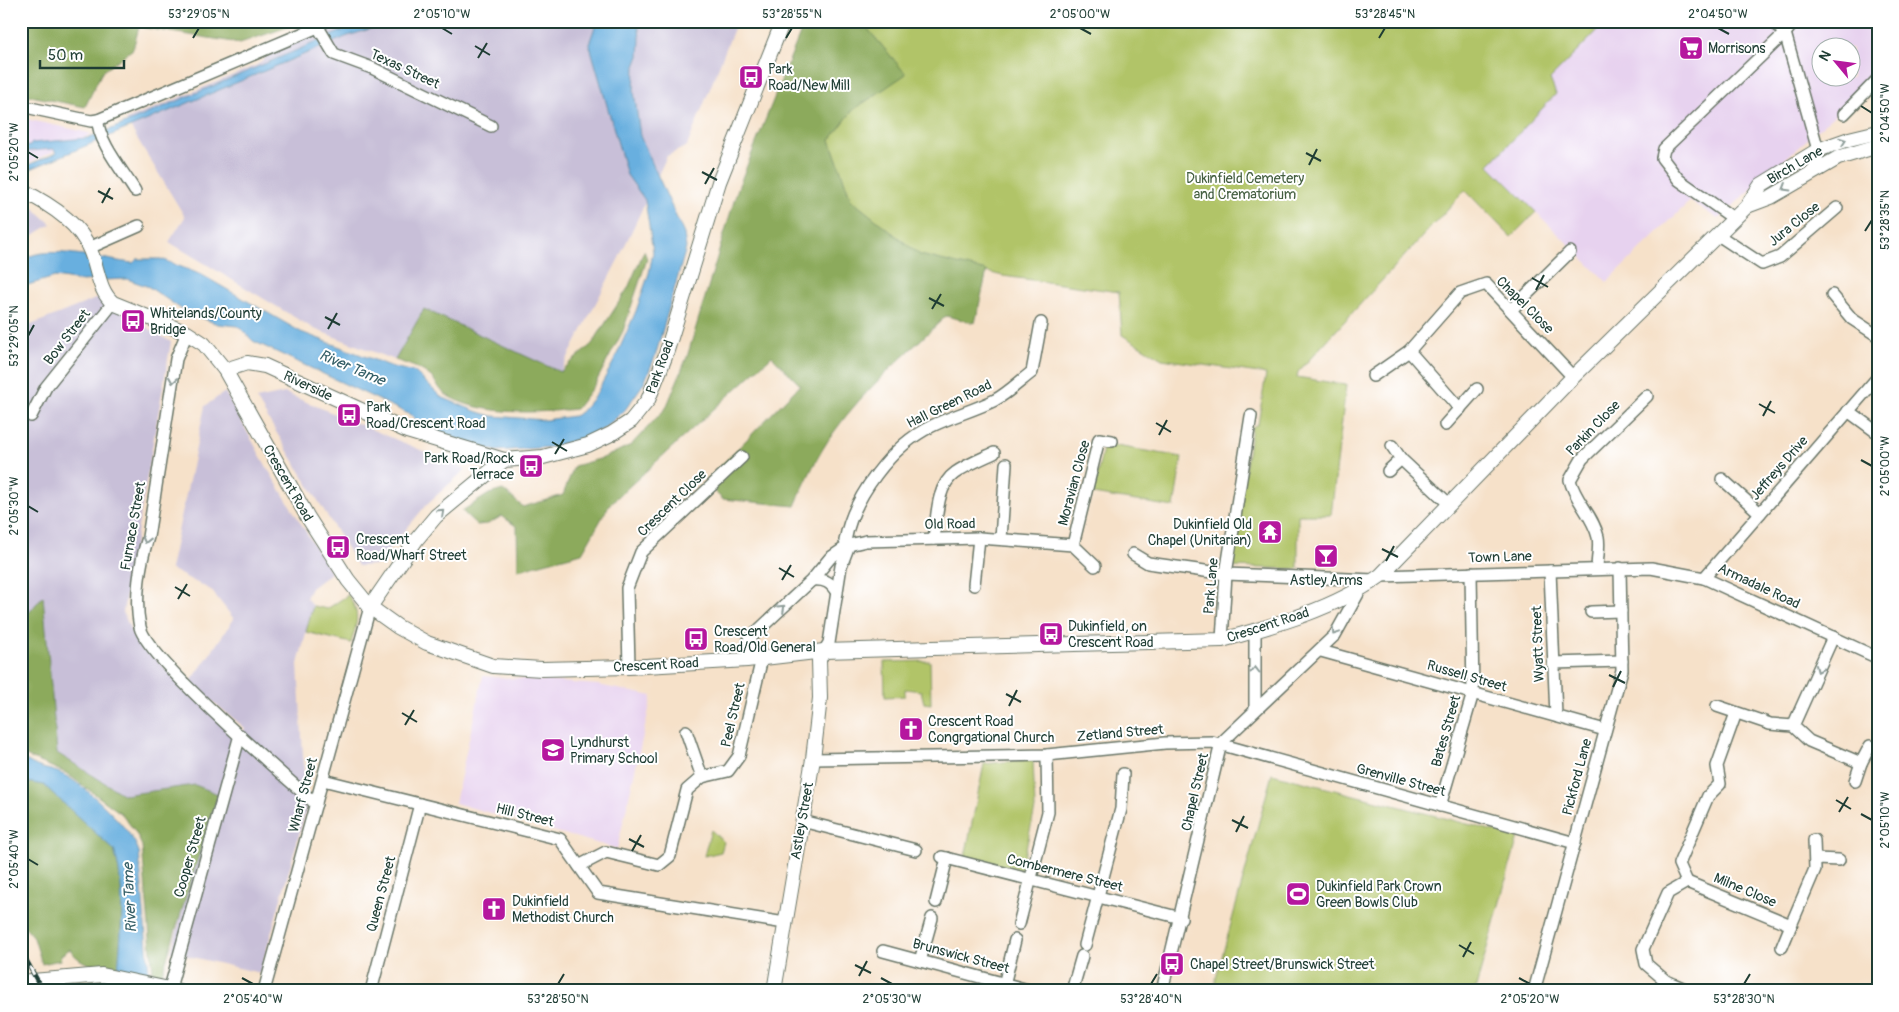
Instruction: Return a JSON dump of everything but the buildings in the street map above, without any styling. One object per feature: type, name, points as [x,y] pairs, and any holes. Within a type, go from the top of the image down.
[{"type":"main road","name":"Park Road","points":[[504,460],[543,457],[588,445],[612,434],[631,421],[648,400],[665,357],[719,182],[783,21]]},
{"type":"main road","name":"Birch Lane","points":[[1747,206],[1761,186],[1818,150],[1849,139],[1878,132]]},
{"type":"main road","name":"Birch Lane","points":[[1747,206],[1771,197],[1838,158],[1878,146]]},
{"type":"main road","points":[[23,191],[55,209],[78,232],[90,249],[104,295],[113,303]]},
{"type":"main road","name":"Crescent Road","points":[[113,303],[187,333],[204,344],[225,370],[307,516],[348,580],[370,607],[427,643],[493,666],[542,669],[629,667],[747,660],[824,651],[1222,640],[1281,623],[1360,590],[1377,578],[1573,378],[1747,206]]},
{"type":"main road","name":"Riverside","points":[[225,370],[247,363],[265,366],[407,431],[504,460]]},
{"type":"main road","points":[[370,607],[416,540],[436,516],[504,460]]},
{"type":"main road","name":"Astley Street","points":[[774,991],[813,760],[820,698],[819,659],[824,651]]},
{"type":"main road","points":[[21,982],[102,976],[169,988]]},
{"type":"street","points":[[1772,21],[1785,33],[1818,150],[1817,162],[1813,171]]},
{"type":"street","points":[[1733,218],[1679,180],[1662,158],[1664,149],[1785,33],[1795,21]]},
{"type":"street","points":[[98,124],[322,28]]},
{"type":"street","name":"Texas Street","points":[[322,28],[334,54],[372,68],[491,126]]},
{"type":"street","points":[[1844,114],[1878,79]]},
{"type":"street","points":[[21,106],[98,124],[107,145],[135,191]]},
{"type":"street","name":"Jura Close","points":[[1718,235],[1762,264],[1780,257],[1837,208]]},
{"type":"street","points":[[90,249],[139,226]]},
{"type":"street","points":[[1511,310],[1570,252]]},
{"type":"street","name":"Chapel Close","points":[[1373,376],[1408,351],[1460,293],[1486,284],[1573,378]]},
{"type":"street","points":[[1832,296],[1852,319],[1878,336]]},
{"type":"street","name":"Bow Street","points":[[32,416],[46,387],[113,303]]},
{"type":"street","name":"Hall Green Road","points":[[824,651],[829,643],[841,566],[849,545],[845,541],[847,530],[870,485],[886,460],[908,441],[930,426],[996,399],[1032,372],[1041,324]]},
{"type":"street","name":"Furnace Street","points":[[187,333],[176,358],[148,537],[139,564],[140,626],[146,642],[240,735],[316,804]]},
{"type":"street","points":[[1408,351],[1460,408]]},
{"type":"street","name":"Jeffreys Drive","points":[[1704,578],[1878,377]]},
{"type":"street","points":[[1445,425],[1478,389]]},
{"type":"street","name":"Parkin Close","points":[[1597,569],[1598,538],[1588,514],[1573,492],[1570,480],[1582,459],[1646,396]]},
{"type":"street","points":[[1848,411],[1878,433]]},
{"type":"street","name":"Park Lane","points":[[1222,640],[1226,574],[1251,416]]},
{"type":"street","name":"Moravian Close","points":[[1073,545],[1099,439],[1112,441]]},
{"type":"street","points":[[1392,446],[1401,459],[1449,504]]},
{"type":"street","points":[[934,539],[941,494],[948,479],[954,473],[994,453]]},
{"type":"street","name":"Crescent Close","points":[[629,667],[627,588],[642,552],[742,456]]},
{"type":"street","points":[[1388,471],[1401,459]]},
{"type":"street","points":[[1001,539],[1006,464]]},
{"type":"street","points":[[1722,479],[1760,513]]},
{"type":"street","points":[[974,585],[979,538]]},
{"type":"street","name":"Old Road","points":[[747,660],[750,639],[812,580],[830,558],[849,545],[866,540],[979,538],[1073,545]]},
{"type":"street","points":[[1073,545],[1095,566]]},
{"type":"street","points":[[1132,554],[1148,563],[1226,574],[1377,578]]},
{"type":"street","name":"Town Lane","points":[[1377,578],[1620,568]]},
{"type":"street","name":"Armadale Road","points":[[1620,568],[1651,568],[1704,578],[1878,658]]},
{"type":"street","name":"Pickford Lane","points":[[1534,991],[1622,670],[1620,568]]},
{"type":"street","name":"Wyatt Street","points":[[1550,570],[1556,716]]},
{"type":"street","name":"Bates Street","points":[[1440,806],[1473,693],[1471,573]]},
{"type":"street","points":[[812,580],[823,579],[830,583],[837,593]]},
{"type":"street","name":"Chapel Street","points":[[1162,991],[1181,918],[1221,744],[1255,709],[1320,651],[1335,635],[1360,590]]},
{"type":"street","name":"Wharf Street","points":[[264,991],[370,607]]},
{"type":"street","points":[[1591,612],[1621,611]]},
{"type":"street","points":[[1255,631],[1255,709]]},
{"type":"street","points":[[1793,726],[1833,637]]},
{"type":"street","name":"Russell Street","points":[[1320,651],[1606,730]]},
{"type":"street","name":"Peel Street","points":[[702,777],[728,771],[739,756],[762,658]]},
{"type":"street","points":[[1553,663],[1622,661]]},
{"type":"street","points":[[1718,706],[1770,724],[1793,726],[1809,741],[1861,763]]},
{"type":"street","points":[[1690,991],[1664,986],[1646,964],[1643,949],[1668,893],[1687,882],[1679,864],[1708,796],[1720,784],[1717,766],[1736,713]]},
{"type":"street","points":[[579,866],[606,852],[659,865],[670,856],[686,790],[702,777],[686,731]]},
{"type":"street","name":"Cooper Street","points":[[169,988],[240,735]]},
{"type":"street","name":"Zetland Street","points":[[813,760],[1047,755],[1165,743],[1221,744]]},
{"type":"street","name":"Grenville Street","points":[[1221,744],[1274,761],[1575,843]]},
{"type":"street","points":[[1855,781],[1861,763],[1870,746]]},
{"type":"street","points":[[1019,924],[1048,812],[1047,755]]},
{"type":"street","points":[[1072,991],[1121,809],[1123,774]]},
{"type":"street","name":"Hill Street","points":[[323,780],[560,839],[598,893],[785,924]]},
{"type":"street","name":"Queen Street","points":[[371,991],[420,804]]},
{"type":"street","points":[[802,821],[916,850]]},
{"type":"street","points":[[1782,947],[1815,869],[1814,840]]},
{"type":"street","name":"Combermere Street","points":[[936,902],[945,857],[1181,918]]},
{"type":"street","points":[[1816,860],[1839,860]]},
{"type":"street","name":"Milne Close","points":[[1687,882],[1791,926]]},
{"type":"street","points":[[920,961],[932,918]]},
{"type":"street","points":[[1003,987],[1015,940]]},
{"type":"street","name":"Brunswick Street","points":[[883,950],[1003,987],[1032,991]]},
{"type":"shaded area","points":[[308,21],[737,21],[687,146],[667,156],[619,258],[560,373],[424,309],[395,360],[314,329],[169,242],[185,217],[126,120],[257,65]]},
{"type":"shaded area","points":[[1607,21],[1878,21],[1878,72],[1862,88],[1862,38],[1812,38],[1812,88],[1862,88],[1830,119],[1718,219],[1690,201],[1607,282],[1488,165],[1556,94],[1550,79]]},
{"type":"shaded area","points":[[21,118],[76,130],[92,134],[21,166]]},
{"type":"shaded area","points":[[21,200],[28,203],[51,224],[21,243]]},
{"type":"shaded area","points":[[98,298],[171,342],[123,612],[133,636],[239,740],[245,728],[190,683],[234,619],[211,590],[170,569],[205,406],[225,392],[269,471],[331,573],[311,588],[306,598],[313,606],[298,664],[306,810],[260,973],[171,952],[197,858],[218,794],[195,785],[124,795],[57,753],[43,597],[21,622],[21,329]]},
{"type":"shaded area","points":[[285,393],[466,469],[428,503],[376,565],[358,566],[256,399]]},
{"type":"shaded area","name":"Lyndhurst Primary School","points":[[483,676],[598,685],[652,696],[617,849],[455,803]]},
{"type":"green space","points":[[21,21],[306,21],[240,43],[139,27],[133,49],[102,72],[85,107],[21,94]]},
{"type":"green space","points":[[805,21],[861,21],[906,74],[853,110],[830,140],[851,200],[920,255],[987,271],[975,323],[946,316],[873,386],[846,416],[828,440],[795,506],[722,499],[705,482],[800,385],[772,356],[610,504],[582,553],[518,570],[517,527],[502,516],[488,524],[477,525],[462,511],[489,494],[503,490],[523,507],[563,495],[574,466],[603,458],[631,445],[666,408],[687,357],[738,188]]},
{"type":"green space","name":"Dukinfield Cemetery and Crematorium","points":[[861,21],[1607,21],[1550,79],[1556,94],[1489,165],[1536,212],[1511,237],[1465,190],[1298,372],[1297,377],[1346,385],[1331,515],[1298,515],[1298,569],[1230,567],[1252,427],[1258,424],[1266,374],[1162,359],[1122,335],[1119,292],[1003,276],[920,255],[851,200],[830,140],[853,110],[906,74]]},
{"type":"green space","points":[[644,251],[647,259],[623,331],[595,384],[576,409],[511,412],[477,407],[448,396],[426,373],[414,366],[395,360],[424,309],[560,372],[592,344],[628,288]]},
{"type":"green space","points":[[1104,444],[1182,457],[1174,507],[1093,494]]},
{"type":"green space","points":[[348,595],[355,608],[357,618],[351,643],[306,632],[313,606],[327,609]]},
{"type":"green space","points":[[43,596],[57,753],[124,795],[195,785],[218,794],[162,974],[153,973],[142,846],[136,833],[122,814],[66,773],[21,754],[21,622]]},
{"type":"green space","points":[[930,661],[931,704],[924,703],[921,691],[905,689],[905,696],[885,697],[884,662]]},
{"type":"green space","points":[[1033,759],[1035,809],[1021,870],[965,857],[984,764]]},
{"type":"green space","points":[[1272,774],[1518,837],[1475,991],[1220,991],[1215,982]]},
{"type":"green space","points":[[21,781],[44,785],[114,850],[118,865],[121,895],[118,971],[85,962],[74,955],[70,949],[61,955],[60,960],[42,964],[34,938],[21,923]]},
{"type":"green space","points":[[711,830],[724,842],[721,852],[704,856]]},
{"type":"water","points":[[355,21],[394,21],[348,36],[21,173],[21,168],[56,153],[54,149],[21,152],[21,147],[30,146],[32,143],[87,138],[114,128],[342,31]]},
{"type":"water","name":"River Tame","points":[[597,21],[638,21],[640,39],[639,56],[635,66],[634,91],[640,136],[684,234],[686,248],[655,357],[644,383],[625,410],[605,428],[590,436],[552,447],[496,451],[427,430],[411,415],[253,341],[238,326],[218,324],[187,313],[149,287],[127,279],[80,281],[55,277],[21,287],[21,262],[30,256],[43,253],[74,254],[133,263],[137,259],[161,259],[202,275],[301,332],[393,367],[415,372],[441,397],[475,411],[492,416],[545,420],[574,416],[581,412],[595,396],[614,361],[636,311],[649,273],[653,252],[645,200],[627,175],[590,46]]},
{"type":"water","name":"River Tame","points":[[21,758],[39,767],[61,774],[84,788],[108,809],[135,843],[139,852],[149,973],[145,991],[116,991],[122,902],[121,884],[114,850],[44,785],[21,781]]},
{"type":"railway","points":[[21,951],[43,991]]},
{"type":"place","name":"Morrisons","points":[[1691,48]]},
{"type":"place","name":"Park Road/New Mill","points":[[751,77]]},
{"type":"place","name":"Whitelands/County Bridge","points":[[133,321]]},
{"type":"place","name":"Park Road/Crescent Road","points":[[349,415]]},
{"type":"place","name":"Park Road/Rock Terrace","points":[[531,466]]},
{"type":"place","name":"Dukinfield Old Chapel (Unitarian)","points":[[1270,532]]},
{"type":"place","name":"Crescent Road/Wharf Street","points":[[338,547]]},
{"type":"place","name":"Astley Arms","points":[[1326,556]]},
{"type":"place","name":"Dukinfield, on Crescent Road","points":[[1051,634]]},
{"type":"place","name":"Crescent Road/Old General","points":[[696,639]]},
{"type":"place","name":"Crescent Road Congrgational Church","points":[[911,729]]},
{"type":"place","name":"Lyndhurst Primary School","points":[[553,750]]},
{"type":"place","name":"Dukinfield Park Crown Green Bowls Club","points":[[1298,894]]},
{"type":"place","name":"Dukinfield Methodist Church","points":[[494,909]]},
{"type":"place","name":"Chapel Street/Brunswick Street","points":[[1172,964]]}]
